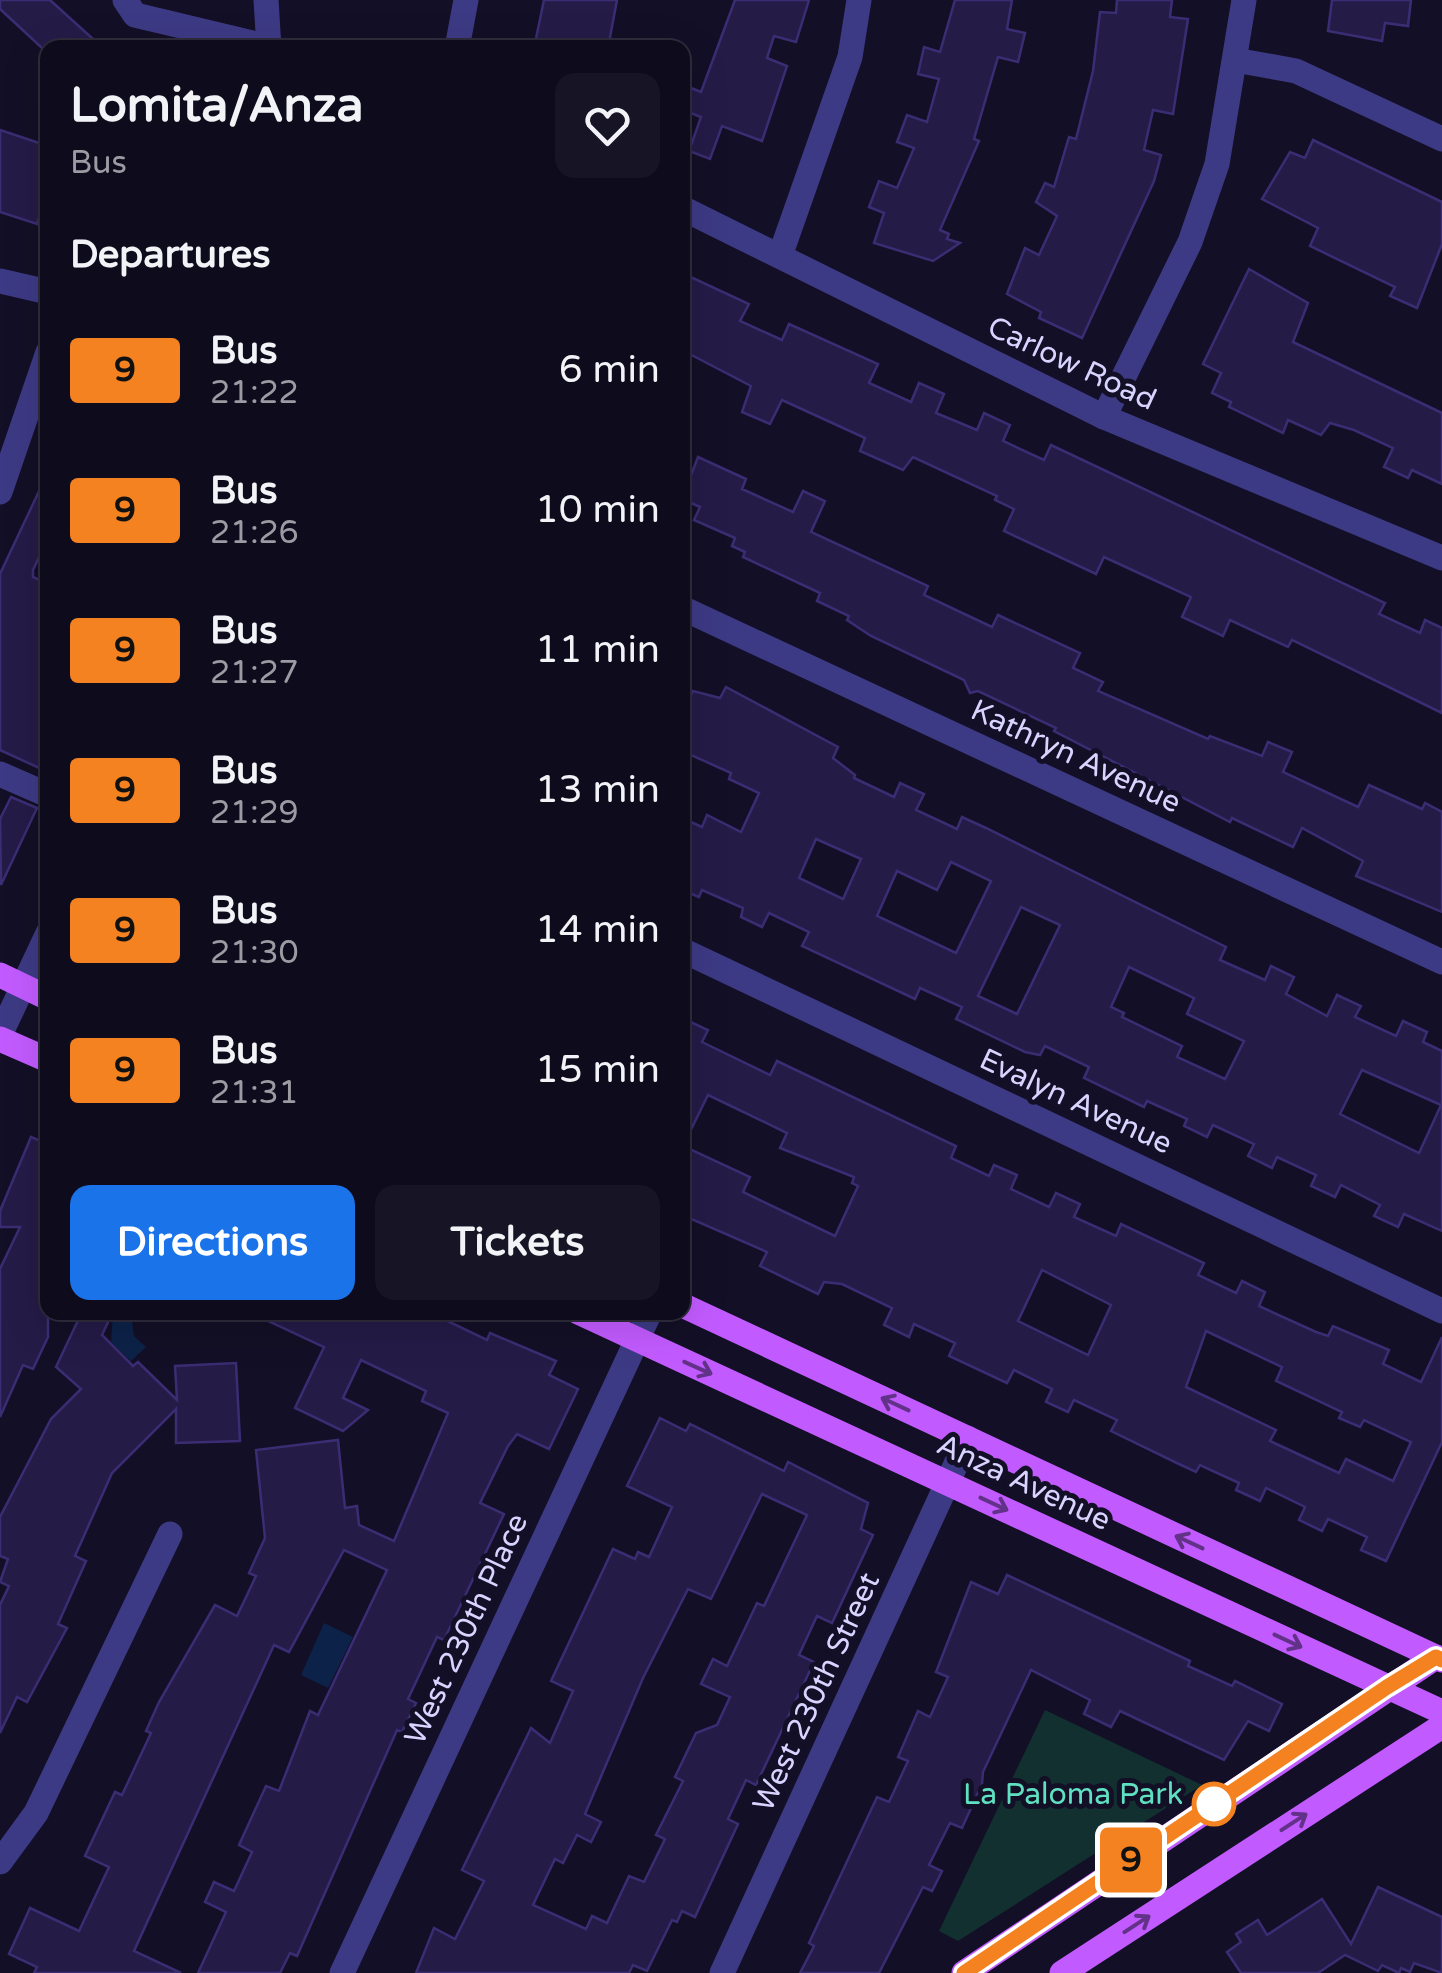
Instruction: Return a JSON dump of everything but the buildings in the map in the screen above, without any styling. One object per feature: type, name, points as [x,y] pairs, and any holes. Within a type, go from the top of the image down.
[{"type":"main road","points":[[11,980],[40,994]]},
{"type":"main road","points":[[0,1037],[40,1056]]},
{"type":"main road","name":"Anza Avenue","points":[[690,1308],[1439,1659]]},
{"type":"main road","name":"Anza Avenue","points":[[595,1320],[1442,1712]]},
{"type":"main road","points":[[964,1973],[1387,1687],[1439,1659]]},
{"type":"main road","points":[[1062,1973],[1442,1726]]},
{"type":"street","points":[[125,0],[135,15],[241,40]]},
{"type":"street","points":[[266,0],[270,40]]},
{"type":"street","points":[[458,40],[466,0]]},
{"type":"street","points":[[780,256],[850,56],[859,0]]},
{"type":"street","points":[[1104,416],[1190,242],[1217,164],[1244,0]]},
{"type":"street","points":[[1235,60],[1296,70],[1442,139]]},
{"type":"street","name":"Carlow Road","points":[[690,212],[1104,416],[1442,558]]},
{"type":"street","points":[[0,281],[40,290]]},
{"type":"street","points":[[0,492],[40,375]]},
{"type":"street","name":"Kathryn Avenue","points":[[690,612],[1442,962]]},
{"type":"street","points":[[0,774],[40,792]]},
{"type":"street","points":[[0,1037],[11,980],[40,943]]},
{"type":"street","name":"Evalyn Avenue","points":[[690,954],[1442,1311]]},
{"type":"street","name":"West 230th Place","points":[[342,1973],[646,1320]]},
{"type":"street","name":"West 230th Street","points":[[722,1973],[968,1438]]},
{"type":"street","points":[[0,1862],[36,1813],[170,1534]]},
{"type":"green space","name":"La Paloma Park","points":[[1045,1710],[1202,1785],[958,1941],[939,1931]]},
{"type":"water","points":[[113,1320],[132,1320],[134,1336],[146,1347],[131,1361],[111,1342]]},
{"type":"water","points":[[324,1623],[353,1637],[328,1688],[301,1675]]},
{"type":"bus line","name":"9","points":[[964,1973],[1387,1687],[1436,1657],[1442,1660]]}]
